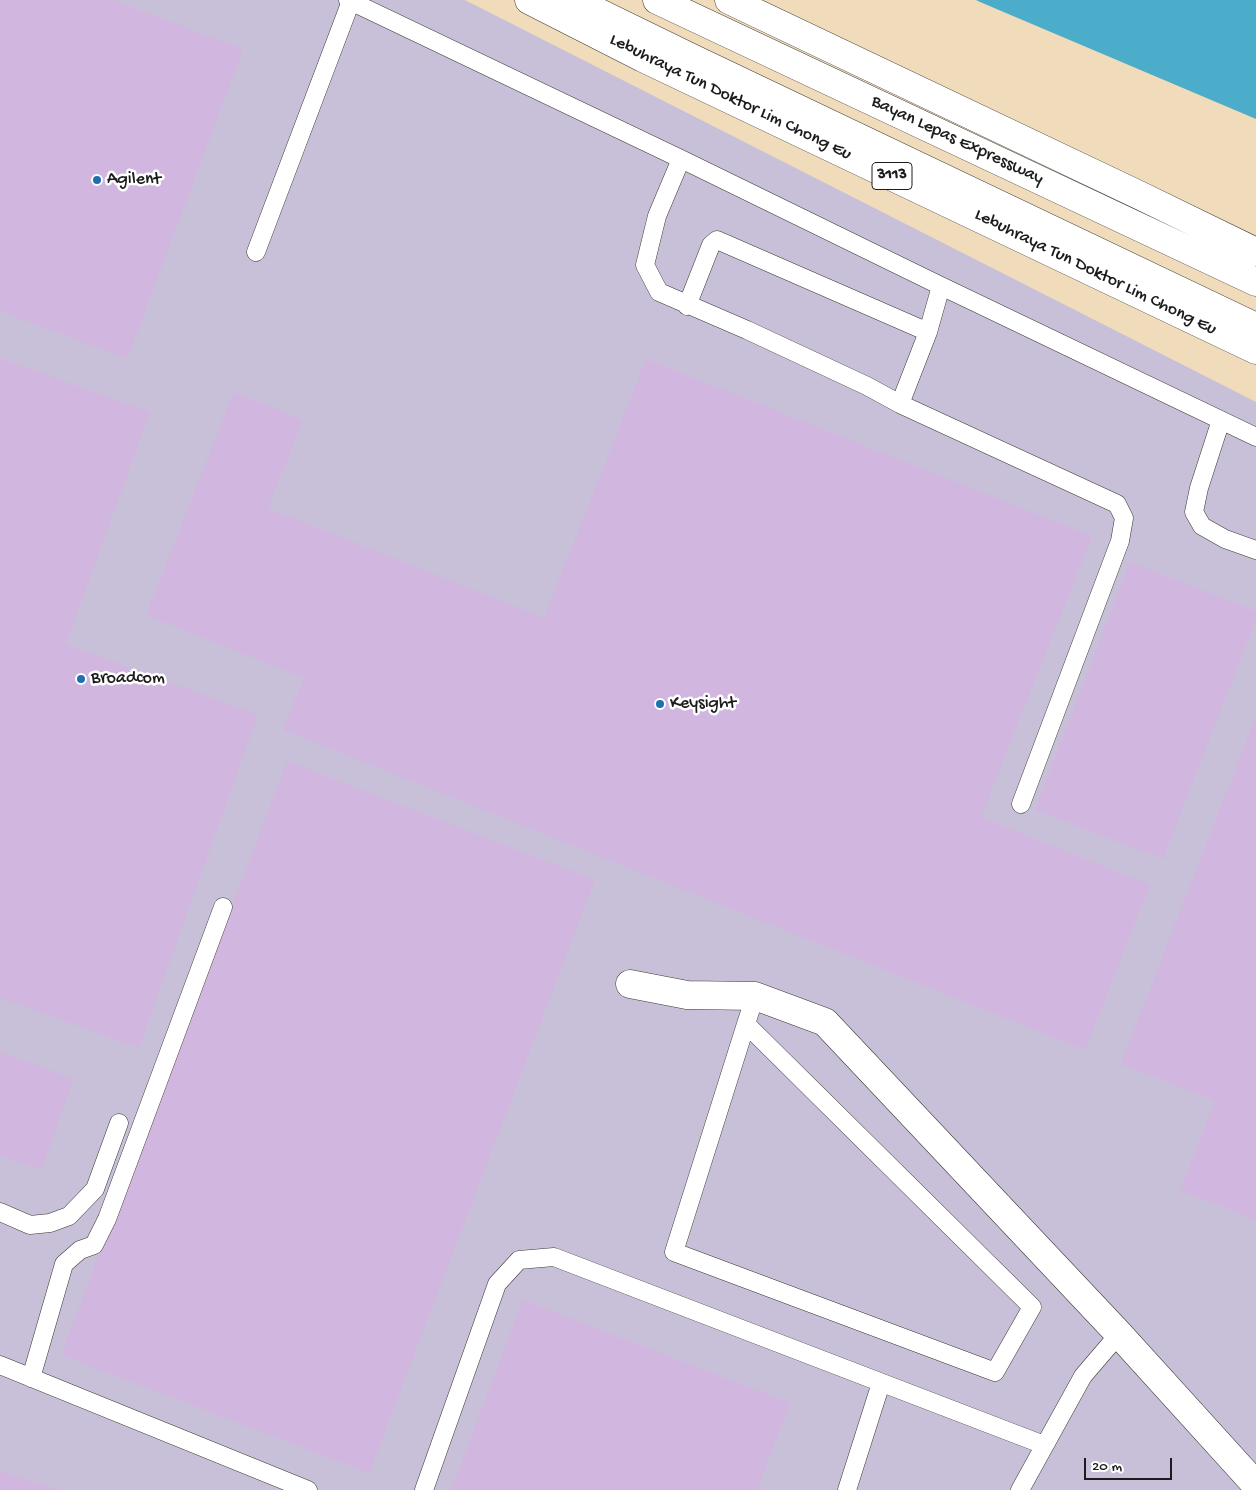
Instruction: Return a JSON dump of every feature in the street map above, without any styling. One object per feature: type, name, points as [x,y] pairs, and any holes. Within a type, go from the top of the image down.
[{"type":"main road","name":"Lebuhraya Tun Doktor Lim Chong Eu","points":[[529,0],[643,58],[1256,350]]},
{"type":"main road","name":"3113","points":[[574,0],[1256,327]]},
{"type":"main road","name":"Bayan Lepas Expressway","points":[[657,0],[1256,282]]},
{"type":"main road","points":[[728,0],[1130,190],[1256,252]]},
{"type":"main road","points":[[630,984],[687,995],[755,996],[825,1022],[1119,1334],[1256,1485]]},
{"type":"lane","points":[[256,252],[349,1],[681,158],[941,286],[1256,437]]},
{"type":"lane","points":[[681,158],[657,216],[645,264],[659,292],[868,386],[900,404],[1117,504],[1124,518],[1120,542],[1021,804]]},
{"type":"lane","points":[[687,306],[711,245],[717,240],[928,332]]},
{"type":"lane","points":[[900,404],[928,332],[941,286]]},
{"type":"lane","points":[[1221,420],[1199,488],[1194,512],[1202,526],[1225,539],[1256,550]]},
{"type":"lane","points":[[31,1378],[64,1264],[80,1250],[94,1245],[107,1219],[223,908]]},
{"type":"lane","points":[[746,1024],[1032,1307],[995,1372],[674,1252],[746,1024],[755,996]]},
{"type":"lane","points":[[0,1212],[30,1225],[50,1224],[69,1216],[95,1189],[119,1123]]},
{"type":"lane","points":[[424,1490],[497,1284],[519,1260],[554,1256],[1044,1445]]},
{"type":"lane","points":[[1020,1490],[1083,1376],[1119,1334]]},
{"type":"lane","points":[[0,1365],[308,1490]]},
{"type":"lane","points":[[847,1490],[882,1382]]},
{"type":"shaded area","points":[[0,0],[465,0],[1256,402],[1256,1490],[0,1490]]},
{"type":"water","points":[[976,0],[1256,0],[1256,119],[980,2]]},
{"type":"building","name":"Agilent","points":[[0,0],[113,0],[243,49],[127,359],[0,311]]},
{"type":"building","name":"Broadcom","points":[[0,358],[150,412],[66,644],[258,715],[139,1048],[0,998]]},
{"type":"building","name":"Keysight","points":[[646,359],[1092,536],[981,817],[1150,885],[1085,1050],[283,730],[304,678],[146,615],[234,392],[303,420],[268,508],[544,618]]},
{"type":"building","points":[[1130,562],[1256,611],[1256,619],[1163,859],[1035,810]]},
{"type":"building","points":[[1256,716],[1256,1220],[1180,1190],[1215,1101],[1121,1064]]},
{"type":"building","points":[[287,761],[595,880],[369,1473],[61,1355]]},
{"type":"building","points":[[0,1052],[74,1079],[41,1170],[0,1155]]},
{"type":"building","points":[[523,1300],[790,1403],[757,1490],[451,1490]]},
{"type":"building","points":[[0,1471],[61,1490],[0,1490]]},
{"type":"place","name":"Agilent","points":[[97,180]]},
{"type":"place","name":"Broadcom","points":[[81,679]]},
{"type":"place","name":"Keysight","points":[[660,704]]}]
